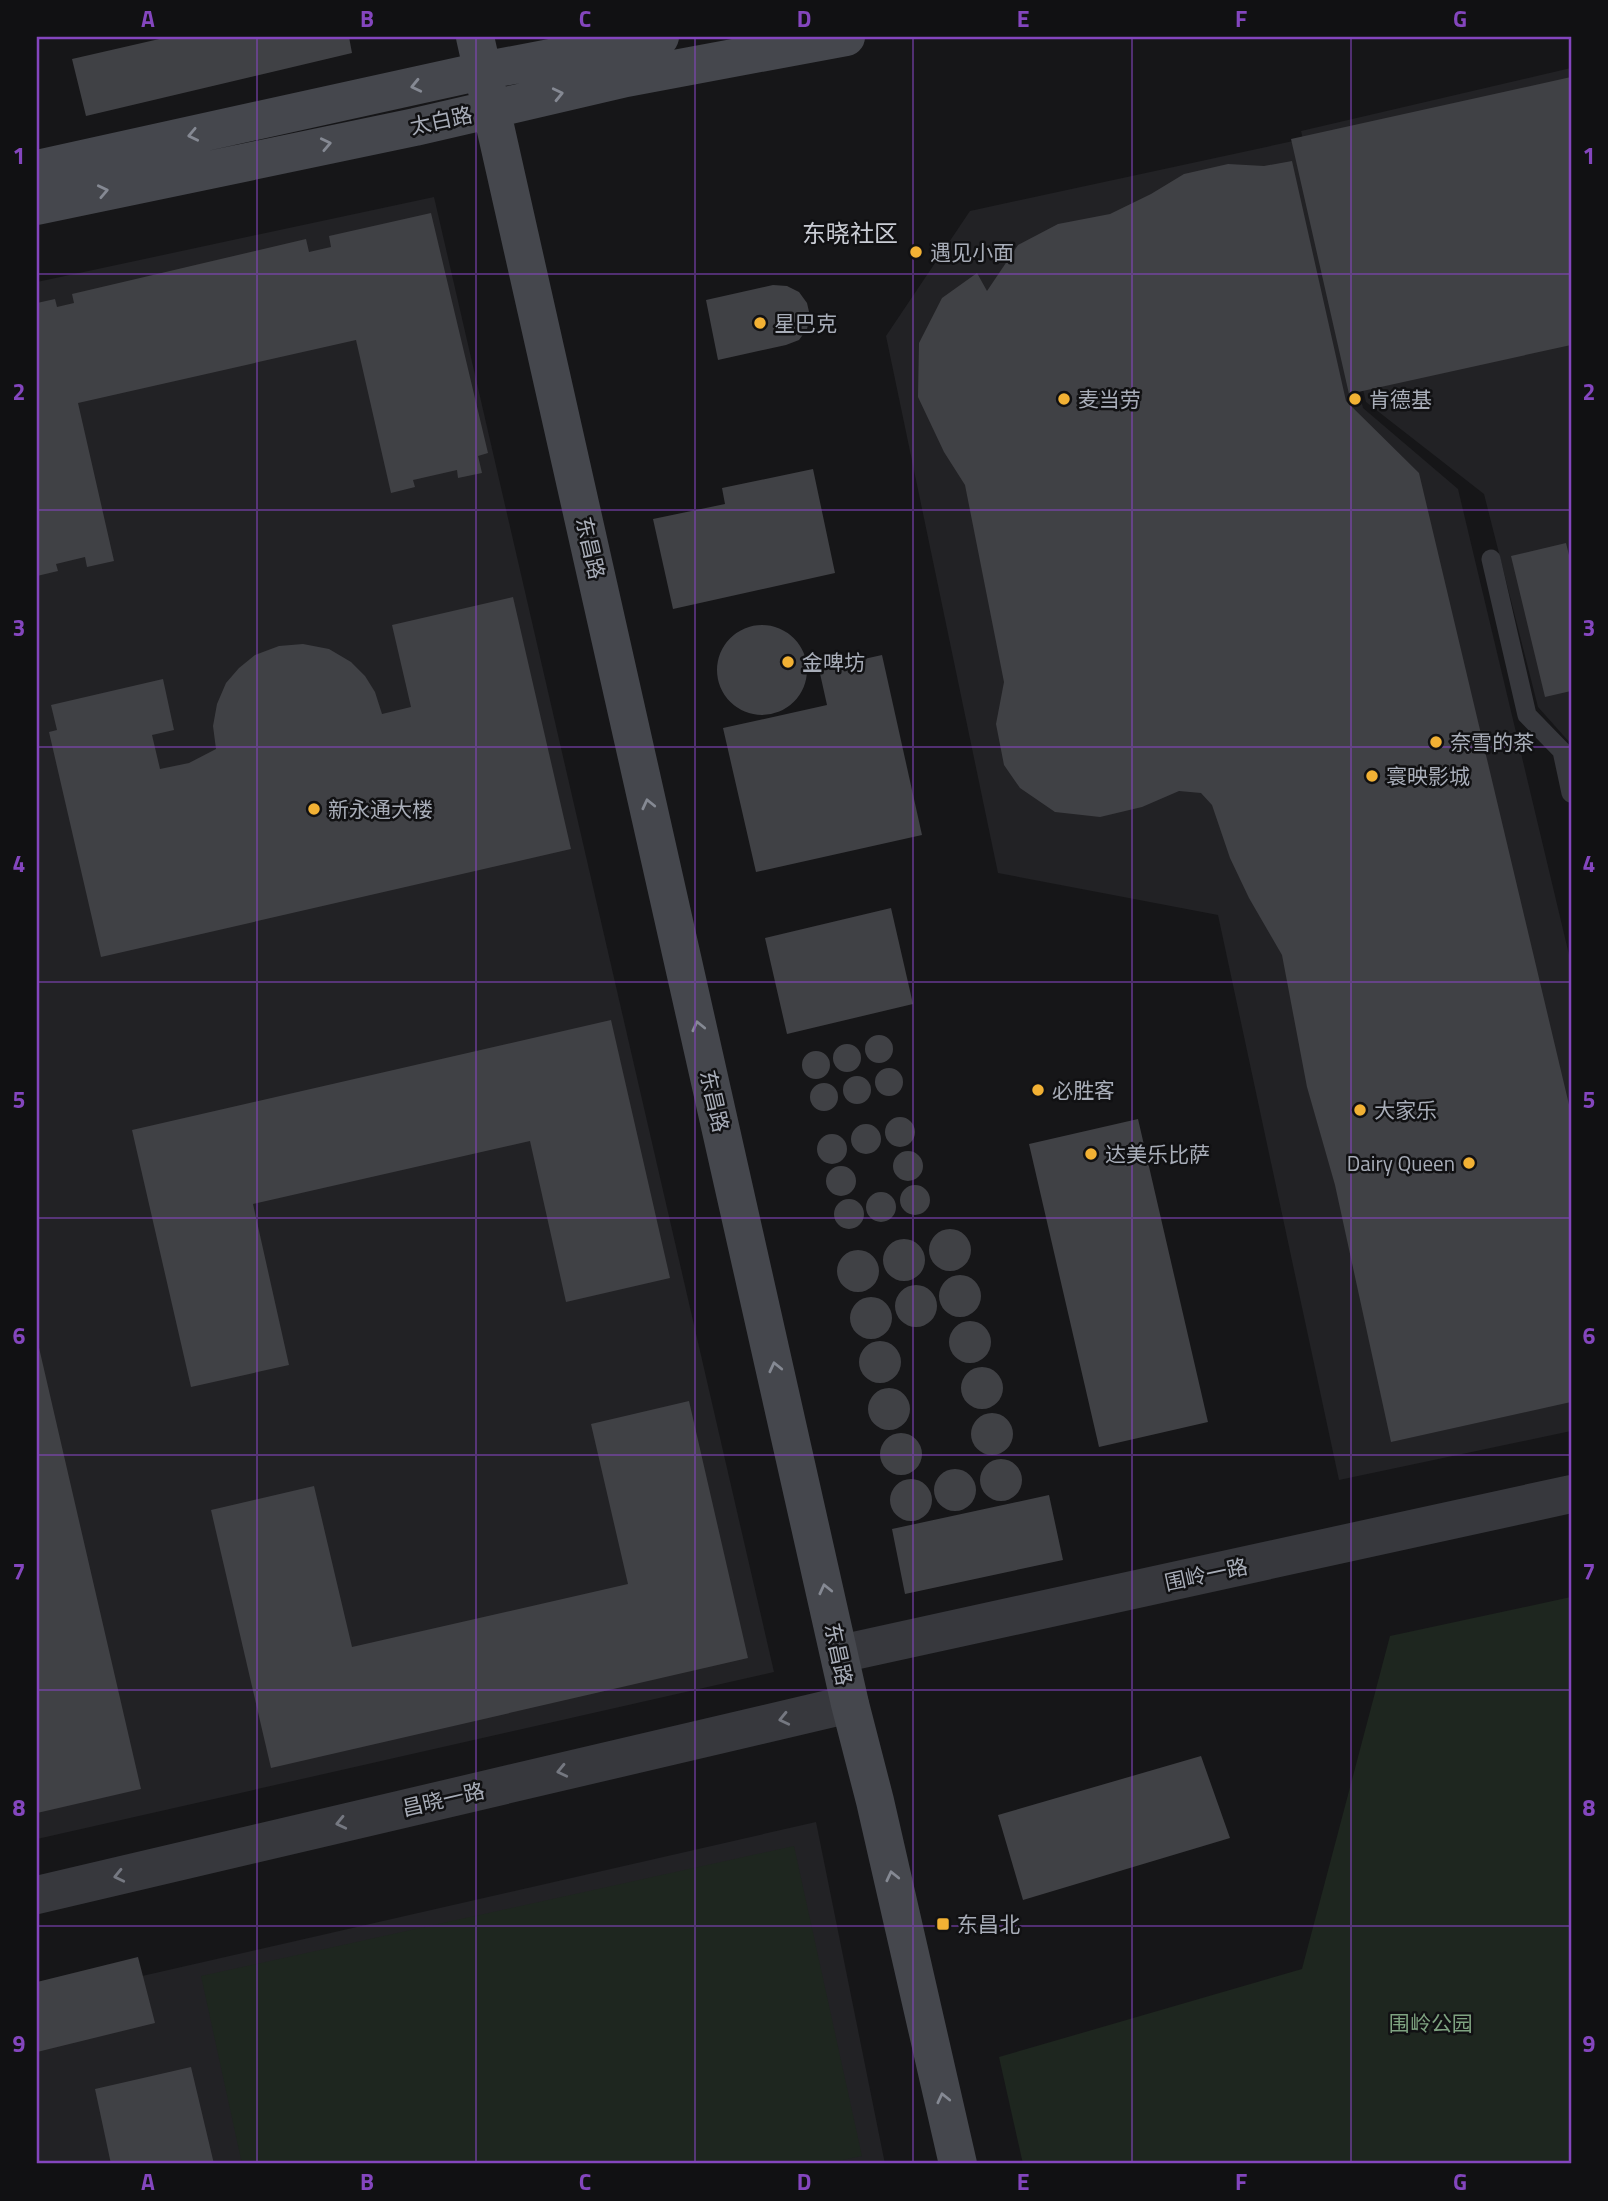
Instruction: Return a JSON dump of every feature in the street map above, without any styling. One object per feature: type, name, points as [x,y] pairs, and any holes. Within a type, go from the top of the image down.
[{"type":"street","name":"太白路","points":[[40,179],[478,54],[660,37]]},
{"type":"street","name":"太白路","points":[[40,179],[492,110],[626,78],[846,37]]},
{"type":"street","name":"东昌路","points":[[478,54],[850,1704],[875,1801],[958,2164]]},
{"type":"street","name":"围岭一路","points":[[840,1654],[1571,1494]]},
{"type":"street","name":"昌晓一路","points":[[37,1895],[850,1704]]},
{"type":"lane","points":[[1490,559],[1527,715],[1567,750],[1571,793]]},
{"type":"shaded area","points":[[1571,68],[1571,744],[1538,707],[1484,494],[1366,402],[1301,131]]},
{"type":"shaded area","points":[[1298,140],[1363,408],[1458,489],[1571,963],[1571,1431],[1339,1480],[1218,915],[998,873],[886,336],[970,211]]},
{"type":"shaded area","points":[[434,197],[774,1672],[37,1839],[37,282]]},
{"type":"shaded area","points":[[816,1822],[885,2164],[37,2164],[37,2000]]},
{"type":"green space","name":"围岭公园","points":[[1571,1597],[1571,2164],[1023,2164],[999,2057],[1302,1969],[1390,1636]]},
{"type":"green space","points":[[794,1846],[862,2156],[825,2164],[242,2164],[201,1976]]},
{"type":"building","points":[[168,37],[349,37],[352,53],[86,116],[72,59]]},
{"type":"building","points":[[1571,77],[1571,345],[1349,394],[1291,139]]},
{"type":"building","points":[[1292,161],[1346,401],[1419,473],[1571,1113],[1571,1402],[1391,1442],[1335,1185],[1307,1087],[1282,955],[1249,898],[1230,858],[1212,805],[1201,793],[1179,791],[1142,807],[1100,817],[1055,812],[1020,788],[1004,765],[996,724],[1004,682],[965,485],[944,452],[918,397],[919,343],[942,298],[977,273],[987,291],[1018,245],[1058,224],[1110,214],[1184,174],[1228,164],[1264,166]]},
{"type":"building","points":[[431,213],[488,453],[478,456],[482,473],[458,478],[457,470],[413,480],[415,487],[391,493],[356,340],[78,403],[114,561],[87,567],[85,557],[56,564],[58,571],[37,576],[37,303],[55,299],[57,307],[74,303],[72,294],[306,239],[309,252],[331,247],[329,236]]},
{"type":"building","name":"星巴克","points":[[773,285],[787,286],[799,292],[807,303],[810,316],[807,329],[799,340],[718,360],[706,300]]},
{"type":"building","points":[[813,469],[835,573],[673,609],[653,519],[725,504],[722,488]]},
{"type":"building","points":[[1566,543],[1571,563],[1571,691],[1545,697],[1511,556]]},
{"type":"building","name":"新永通大楼","points":[[513,597],[571,849],[101,957],[49,732],[57,730],[51,705],[163,679],[174,730],[152,735],[160,769],[189,763],[216,749],[213,726],[217,704],[226,683],[255,655],[279,646],[303,644],[329,649],[351,662],[365,676],[375,692],[382,714],[411,707],[392,625]]},
{"type":"building","points":[[753,625],[771,625],[787,632],[800,645],[807,661],[807,679],[800,695],[787,708],[771,715],[753,715],[737,708],[724,695],[717,679],[717,661],[724,645],[737,632]]},
{"type":"building","points":[[882,655],[922,835],[756,872],[723,728],[827,705],[819,669]]},
{"type":"building","points":[[891,908],[913,1004],[787,1034],[765,938]]},
{"type":"building","points":[[611,1020],[670,1278],[566,1302],[530,1141],[253,1204],[289,1365],[191,1387],[132,1130]]},
{"type":"building","points":[[879,1035],[889,1039],[893,1049],[889,1059],[879,1063],[869,1059],[865,1049],[869,1039]]},
{"type":"building","points":[[847,1044],[857,1048],[861,1058],[857,1068],[847,1072],[837,1068],[833,1058],[837,1048]]},
{"type":"building","points":[[816,1051],[826,1055],[830,1065],[826,1075],[816,1079],[806,1075],[802,1065],[806,1055]]},
{"type":"building","points":[[889,1068],[899,1072],[903,1082],[899,1092],[889,1096],[879,1092],[875,1082],[879,1072]]},
{"type":"building","points":[[857,1076],[867,1080],[871,1090],[867,1100],[857,1104],[847,1100],[843,1090],[847,1080]]},
{"type":"building","points":[[824,1083],[834,1087],[838,1097],[834,1107],[824,1111],[814,1107],[810,1097],[814,1087]]},
{"type":"building","points":[[900,1117],[911,1121],[915,1132],[911,1143],[900,1147],[889,1143],[885,1132],[889,1121]]},
{"type":"building","points":[[1138,1119],[1208,1422],[1099,1447],[1029,1144]]},
{"type":"building","points":[[866,1124],[877,1128],[881,1139],[877,1150],[866,1154],[855,1150],[851,1139],[855,1128]]},
{"type":"building","points":[[832,1134],[843,1138],[847,1149],[843,1160],[832,1164],[821,1160],[817,1149],[821,1138]]},
{"type":"building","points":[[908,1151],[919,1155],[923,1166],[919,1177],[908,1181],[897,1177],[893,1166],[897,1155]]},
{"type":"building","points":[[841,1166],[852,1170],[856,1181],[852,1192],[841,1196],[830,1192],[826,1181],[830,1170]]},
{"type":"building","points":[[915,1185],[926,1189],[930,1200],[926,1211],[915,1215],[904,1211],[900,1200],[904,1189]]},
{"type":"building","points":[[881,1192],[892,1196],[896,1207],[892,1218],[881,1222],[870,1218],[866,1207],[870,1196]]},
{"type":"building","points":[[849,1199],[860,1203],[864,1214],[860,1225],[849,1229],[838,1225],[834,1214],[838,1203]]},
{"type":"building","points":[[950,1229],[965,1235],[971,1250],[965,1265],[950,1271],[935,1265],[929,1250],[935,1235]]},
{"type":"building","points":[[904,1239],[919,1245],[925,1260],[919,1275],[904,1281],[889,1275],[883,1260],[889,1245]]},
{"type":"building","points":[[858,1250],[873,1256],[879,1271],[873,1286],[858,1292],[843,1286],[837,1271],[843,1256]]},
{"type":"building","points":[[960,1275],[975,1281],[981,1296],[975,1311],[960,1317],[945,1311],[939,1296],[945,1281]]},
{"type":"building","points":[[916,1285],[931,1291],[937,1306],[931,1321],[916,1327],[901,1321],[895,1306],[901,1291]]},
{"type":"building","points":[[871,1297],[886,1303],[892,1318],[886,1333],[871,1339],[856,1333],[850,1318],[856,1303]]},
{"type":"building","points":[[970,1321],[985,1327],[991,1342],[985,1357],[970,1363],[955,1357],[949,1342],[955,1327]]},
{"type":"building","points":[[37,1339],[141,1789],[37,1813]]},
{"type":"building","points":[[880,1341],[895,1347],[901,1362],[895,1377],[880,1383],[865,1377],[859,1362],[865,1347]]},
{"type":"building","points":[[982,1367],[997,1373],[1003,1388],[997,1403],[982,1409],[967,1403],[961,1388],[967,1373]]},
{"type":"building","points":[[889,1388],[904,1394],[910,1409],[904,1424],[889,1430],[874,1424],[868,1409],[874,1394]]},
{"type":"building","points":[[689,1401],[748,1658],[271,1768],[211,1510],[314,1486],[352,1647],[628,1584],[591,1424]]},
{"type":"building","points":[[992,1413],[1007,1419],[1013,1434],[1007,1449],[992,1455],[977,1449],[971,1434],[977,1419]]},
{"type":"building","points":[[901,1433],[916,1439],[922,1454],[916,1469],[901,1475],[886,1469],[880,1454],[886,1439]]},
{"type":"building","points":[[1001,1459],[1016,1465],[1022,1480],[1016,1495],[1001,1501],[986,1495],[980,1480],[986,1465]]},
{"type":"building","points":[[955,1469],[970,1475],[976,1490],[970,1505],[955,1511],[940,1505],[934,1490],[940,1475]]},
{"type":"building","points":[[911,1479],[926,1485],[932,1500],[926,1515],[911,1521],[896,1515],[890,1500],[896,1485]]},
{"type":"building","points":[[1049,1495],[1063,1560],[905,1594],[892,1529]]},
{"type":"building","points":[[1201,1756],[1230,1838],[1023,1900],[998,1815]]},
{"type":"building","points":[[138,1957],[155,2023],[37,2052],[37,1982]]},
{"type":"building","points":[[191,2067],[214,2164],[111,2164],[95,2089]]},
{"type":"place","name":"遇见小面","points":[[916,252]]},
{"type":"place","name":"星巴克","points":[[760,323]]},
{"type":"place","name":"麦当劳","points":[[1064,399]]},
{"type":"place","name":"肯德基","points":[[1355,399]]},
{"type":"place","name":"金啤坊","points":[[788,662]]},
{"type":"place","name":"奈雪的茶","points":[[1436,742]]},
{"type":"place","name":"寰映影城","points":[[1372,776]]},
{"type":"place","name":"新永通大楼","points":[[314,809]]},
{"type":"place","name":"必胜客","points":[[1038,1090]]},
{"type":"place","name":"大家乐","points":[[1360,1110]]},
{"type":"place","name":"达美乐比萨","points":[[1091,1154]]},
{"type":"place","name":"Dairy Queen","points":[[1469,1163]]},
{"type":"place","name":"东昌北","points":[[943,1924]]},
{"type":"district","name":"东晓社区","points":[[850,233]]}]
